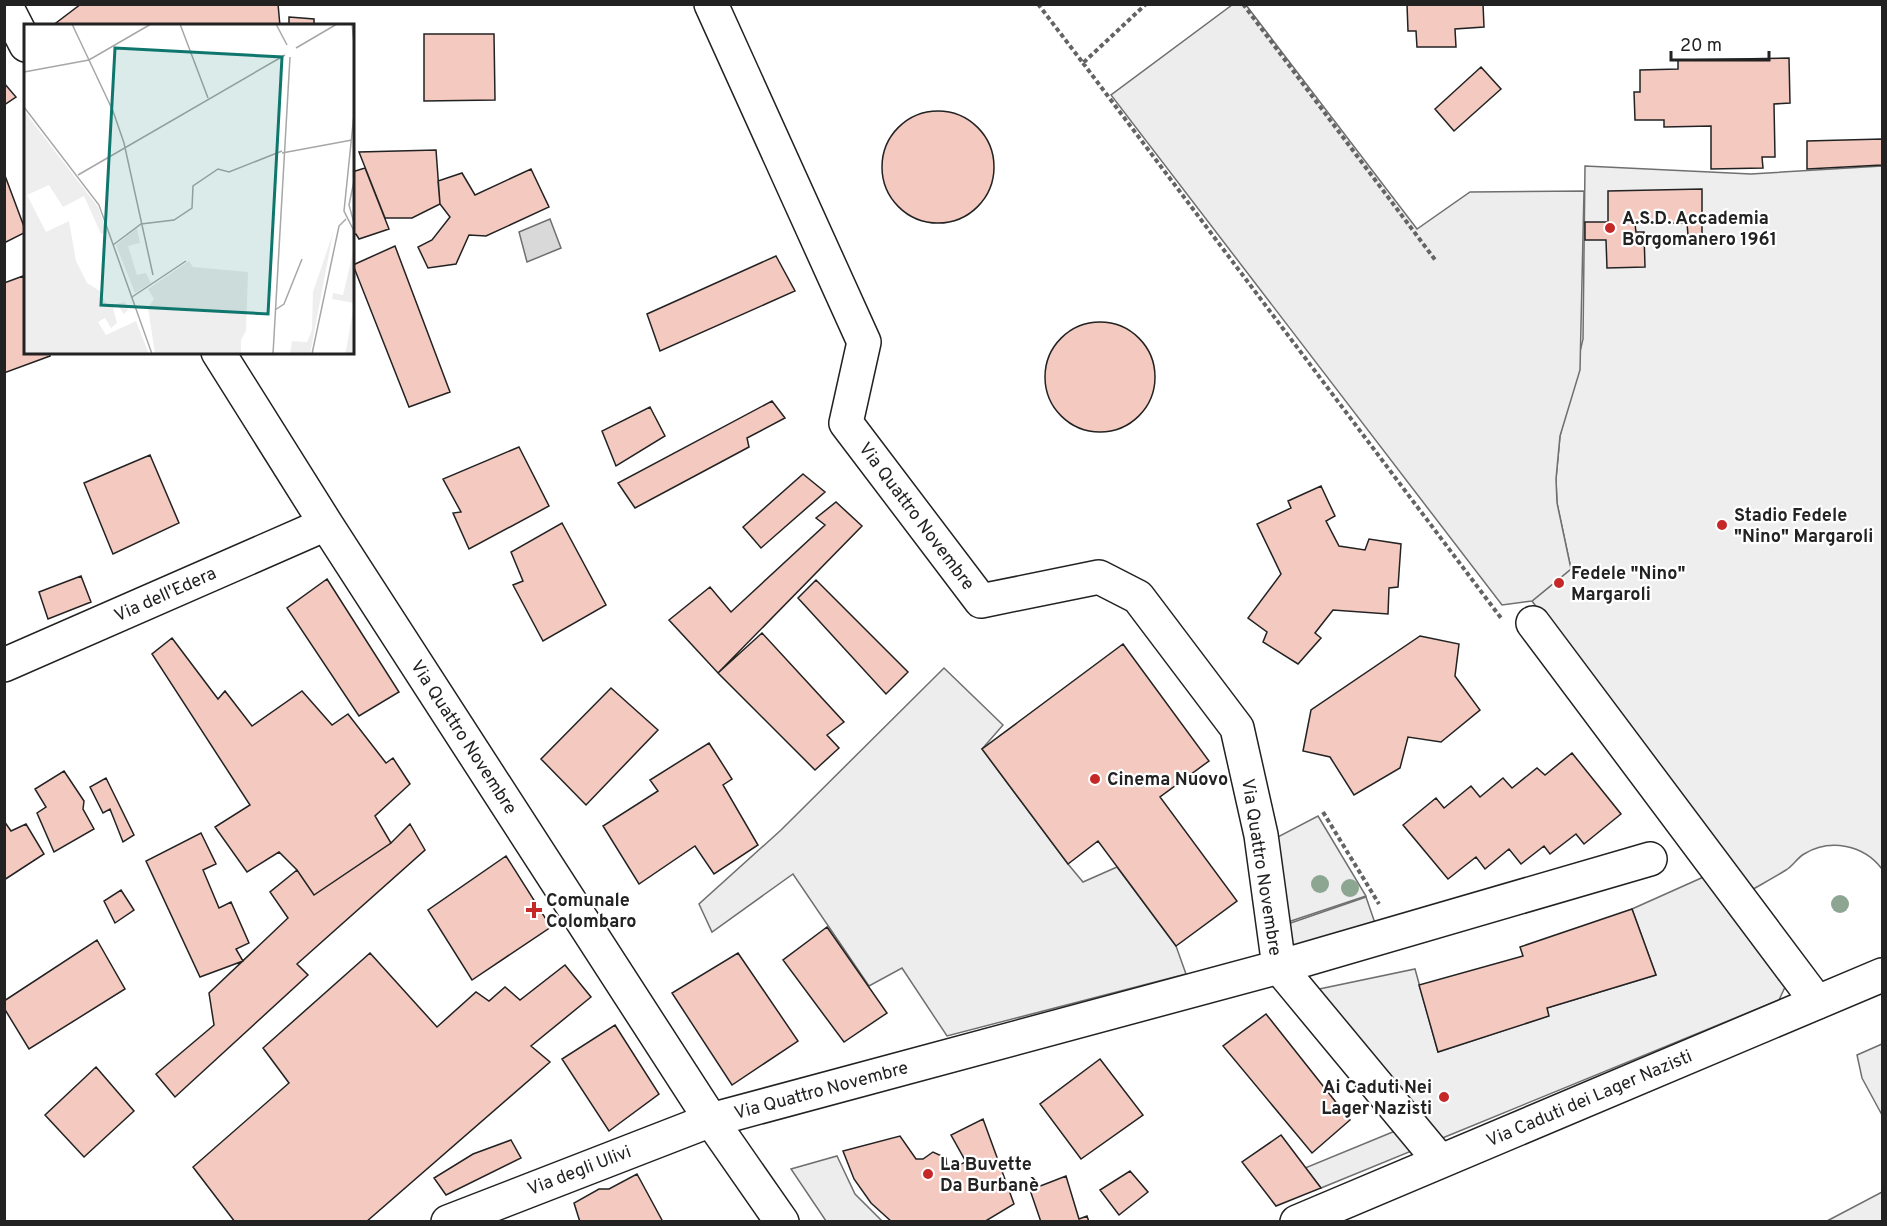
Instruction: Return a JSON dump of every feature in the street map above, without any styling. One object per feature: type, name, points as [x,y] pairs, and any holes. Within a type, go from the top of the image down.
[{"type":"street","points":[[5,4],[24,41]]},
{"type":"street","name":"Via Quattro Novembre","points":[[711,4],[864,342],[846,423],[981,601],[1099,577],[1138,597],[1237,728],[1261,835],[1279,967],[1440,1161]]},
{"type":"street","name":"Via Quattro Novembre","points":[[219,354],[326,524],[711,1120],[782,1221]]},
{"type":"street","name":"Via dell'Edera","points":[[4,665],[326,524]]},
{"type":"street","points":[[1519,622],[1817,1002]]},
{"type":"street","name":"Via Quattro Novembre","points":[[711,1120],[1279,967],[1650,859]]},
{"type":"street","name":"Via Caduti dei Lager Nazisti","points":[[1296,1221],[1882,975]]},
{"type":"street","name":"Via degli Ulivi","points":[[448,1221],[711,1120]]},
{"type":"path","points":[[1038,4],[1519,622]]},
{"type":"path","points":[[1083,63],[1146,4]]},
{"type":"path","points":[[1243,4],[1436,261]]},
{"type":"path","points":[[1323,812],[1397,933]]},
{"type":"shaded area","points":[[1232,5],[1246,5],[1417,229],[1470,192],[1584,191],[1580,370],[1560,436],[1556,479],[1557,503],[1571,569],[1532,601],[1502,605],[1111,95]]},
{"type":"shaded area","name":"Stadio Fedele \"Nino\" Margaroli","points":[[1585,166],[1751,174],[1882,166],[1882,869],[1866,854],[1856,849],[1846,846],[1825,846],[1804,854],[1788,868],[1750,891],[1532,601],[1571,569],[1557,503],[1556,479],[1560,436],[1583,339]]},
{"type":"shaded area","points":[[550,219],[561,248],[527,262],[519,232]]},
{"type":"shaded area","points":[[944,668],[1003,725],[982,749],[1068,864],[1083,882],[1117,867],[1176,946],[1186,974],[947,1036],[902,968],[869,986],[793,874],[712,932],[699,904],[781,830]]},
{"type":"shaded area","points":[[1318,816],[1366,896],[1282,924],[1270,841]]},
{"type":"shaded area","points":[[1708,875],[1785,975],[1785,987],[1779,1000],[1440,1139],[1305,992],[1415,969],[1438,1052],[1548,1016],[1547,1008],[1656,975],[1632,909]]},
{"type":"shaded area","points":[[1366,897],[1376,926],[1289,954],[1282,926]]},
{"type":"shaded area","points":[[1882,1044],[1882,1115],[1862,1078],[1857,1055]]},
{"type":"shaded area","points":[[1400,1129],[1414,1150],[1321,1188],[1305,1168]]},
{"type":"shaded area","points":[[837,1156],[855,1194],[882,1221],[826,1221],[791,1169]]},
{"type":"shaded area","points":[[1882,1192],[1882,1221],[1827,1221]]},
{"type":"building","points":[[81,4],[278,4],[280,24],[55,24]]},
{"type":"building","points":[[1407,4],[1483,4],[1484,27],[1455,29],[1456,47],[1417,47],[1416,31],[1408,31]]},
{"type":"building","points":[[289,17],[314,19],[314,24],[289,24]]},
{"type":"building","points":[[424,34],[494,34],[495,100],[424,101]]},
{"type":"building","points":[[1789,58],[1790,103],[1774,104],[1775,157],[1762,157],[1763,168],[1711,169],[1711,126],[1664,127],[1664,120],[1635,120],[1634,92],[1640,92],[1640,70],[1678,69],[1678,60]]},
{"type":"building","points":[[1481,67],[1501,89],[1454,131],[1435,109]]},
{"type":"building","points":[[4,83],[16,97],[4,105]]},
{"type":"building","points":[[938,111],[959,116],[977,128],[989,146],[994,167],[989,188],[977,206],[959,218],[938,223],[917,218],[899,206],[887,188],[882,167],[887,146],[899,128],[917,116]]},
{"type":"building","points":[[1882,139],[1882,165],[1807,169],[1807,141]]},
{"type":"building","points":[[436,150],[440,204],[412,218],[385,218],[359,152]]},
{"type":"building","points":[[365,168],[389,229],[359,239],[354,234],[354,171]]},
{"type":"building","points":[[531,169],[549,207],[486,236],[469,235],[456,264],[428,268],[418,247],[432,240],[450,217],[440,204],[438,181],[462,173],[475,195]]},
{"type":"building","points":[[4,173],[24,227],[24,233],[4,243]]},
{"type":"building","name":"A.S.D. Accademia Borgomanero 1961","points":[[1702,189],[1702,235],[1688,235],[1687,223],[1635,224],[1636,232],[1644,232],[1645,267],[1607,268],[1606,240],[1585,240],[1585,222],[1608,222],[1608,191]]},
{"type":"building","points":[[395,246],[450,392],[409,407],[354,265]]},
{"type":"building","points":[[776,256],[795,291],[660,351],[647,314]]},
{"type":"building","points":[[23,276],[24,279],[24,354],[49,354],[50,356],[4,373],[4,283]]},
{"type":"building","points":[[1100,322],[1121,326],[1139,338],[1151,356],[1155,377],[1151,398],[1139,416],[1121,428],[1100,432],[1079,428],[1061,416],[1049,398],[1045,377],[1049,356],[1061,338],[1079,326]]},
{"type":"building","points":[[772,401],[785,418],[747,438],[749,447],[635,508],[618,483]]},
{"type":"building","points":[[650,407],[665,436],[616,466],[602,431]]},
{"type":"building","points":[[519,447],[549,506],[469,549],[453,513],[461,512],[443,479]]},
{"type":"building","points":[[150,455],[179,523],[113,554],[84,483]]},
{"type":"building","points":[[803,474],[825,492],[761,548],[743,527]]},
{"type":"building","points":[[1321,486],[1335,516],[1326,521],[1339,546],[1365,550],[1369,539],[1401,544],[1398,587],[1389,588],[1388,614],[1333,610],[1315,633],[1321,638],[1298,664],[1263,642],[1267,632],[1248,618],[1281,574],[1257,524],[1291,508],[1288,501]]},
{"type":"building","points":[[836,502],[862,526],[718,673],[669,620],[710,587],[731,612],[825,525],[816,518]]},
{"type":"building","points":[[562,523],[606,605],[543,641],[513,585],[523,581],[511,552]]},
{"type":"building","points":[[81,576],[91,602],[48,619],[39,592]]},
{"type":"building","points":[[327,579],[399,692],[359,716],[287,608]]},
{"type":"building","points":[[816,580],[908,672],[886,694],[798,598]]},
{"type":"building","points":[[762,633],[844,722],[827,735],[839,748],[815,770],[718,673]]},
{"type":"building","points":[[1420,636],[1459,644],[1455,676],[1480,710],[1441,742],[1408,737],[1400,768],[1354,795],[1330,757],[1303,751],[1311,710]]},
{"type":"building","points":[[172,638],[218,699],[225,691],[252,726],[302,691],[332,725],[348,714],[386,763],[393,758],[410,784],[375,816],[391,843],[314,895],[297,870],[279,852],[247,872],[215,827],[250,805],[152,654]]},
{"type":"building","name":"Cinema Nuovo","points":[[1123,644],[1209,761],[1160,797],[1237,901],[1176,946],[1098,841],[1068,864],[982,749]]},
{"type":"building","points":[[611,688],[658,730],[586,805],[541,759]]},
{"type":"building","points":[[709,743],[732,779],[723,785],[758,845],[714,874],[695,846],[639,884],[603,826],[658,791],[650,780]]},
{"type":"building","points":[[1572,753],[1621,814],[1584,844],[1576,834],[1550,854],[1544,846],[1521,864],[1509,849],[1485,869],[1476,857],[1448,879],[1403,825],[1436,798],[1444,808],[1471,786],[1480,797],[1503,778],[1512,788],[1537,768],[1545,775]]},
{"type":"building","points":[[64,771],[84,801],[83,809],[94,829],[54,852],[37,813],[46,807],[35,789]]},
{"type":"building","points":[[106,778],[134,835],[123,842],[110,809],[103,813],[90,787]]},
{"type":"building","points":[[4,821],[11,831],[26,824],[44,854],[4,880]]},
{"type":"building","points":[[410,824],[425,850],[297,964],[308,975],[175,1097],[156,1074],[214,1025],[209,993],[288,918],[270,892],[297,870],[314,895],[391,843]]},
{"type":"building","points":[[201,833],[216,864],[203,870],[219,908],[231,902],[249,943],[236,949],[243,961],[200,977],[146,861]]},
{"type":"building","points":[[506,856],[551,927],[472,980],[428,910]]},
{"type":"building","points":[[121,890],[134,910],[115,923],[104,901]]},
{"type":"building","points":[[1632,909],[1656,975],[1547,1008],[1549,1016],[1438,1052],[1419,985],[1523,956],[1520,947]]},
{"type":"building","points":[[827,927],[887,1013],[844,1042],[783,960]]},
{"type":"building","points":[[97,940],[125,989],[29,1049],[4,1008],[4,1001]]},
{"type":"building","points":[[370,953],[437,1027],[476,992],[489,1001],[505,987],[520,1000],[565,965],[591,997],[531,1046],[550,1062],[366,1222],[235,1222],[193,1167],[289,1083],[263,1048]]},
{"type":"building","points":[[738,953],[798,1041],[732,1085],[672,993]]},
{"type":"building","points":[[1266,1014],[1350,1120],[1312,1153],[1223,1046]]},
{"type":"building","points":[[615,1025],[659,1094],[609,1131],[562,1059]]},
{"type":"building","points":[[1100,1059],[1143,1115],[1081,1159],[1040,1104]]},
{"type":"building","points":[[96,1067],[134,1111],[84,1157],[45,1115]]},
{"type":"building","name":"La Buvette Da Burbanè","points":[[983,1119],[1014,1204],[984,1222],[892,1222],[871,1203],[854,1179],[843,1151],[900,1136],[916,1159],[923,1159],[933,1152],[946,1158],[947,1170],[966,1162],[951,1135]]},
{"type":"building","points":[[1281,1135],[1321,1188],[1276,1206],[1242,1162]]},
{"type":"building","points":[[511,1140],[521,1158],[446,1195],[434,1178],[473,1154]]},
{"type":"building","points":[[1130,1171],[1148,1192],[1119,1215],[1100,1190]]},
{"type":"building","points":[[637,1174],[663,1222],[580,1222],[574,1203],[599,1189],[609,1189]]},
{"type":"building","points":[[1066,1176],[1079,1219],[1087,1216],[1089,1222],[1041,1222],[1030,1190]]},
{"type":"place","name":"A.S.D. Accademia Borgomanero 1961","points":[[1610,228]]},
{"type":"place","name":"Stadio Fedele \"Nino\" Margaroli","points":[[1722,525]]},
{"type":"place","name":"Fedele \"Nino\" Margaroli","points":[[1559,583]]},
{"type":"place","name":"Cinema Nuovo","points":[[1095,779]]},
{"type":"place","name":"Comunale Colombaro","points":[[534,910]]},
{"type":"place","name":"Ai Caduti Nei Lager Nazisti","points":[[1444,1097]]},
{"type":"place","name":"La Buvette Da Burbanè","points":[[928,1174]]}]
